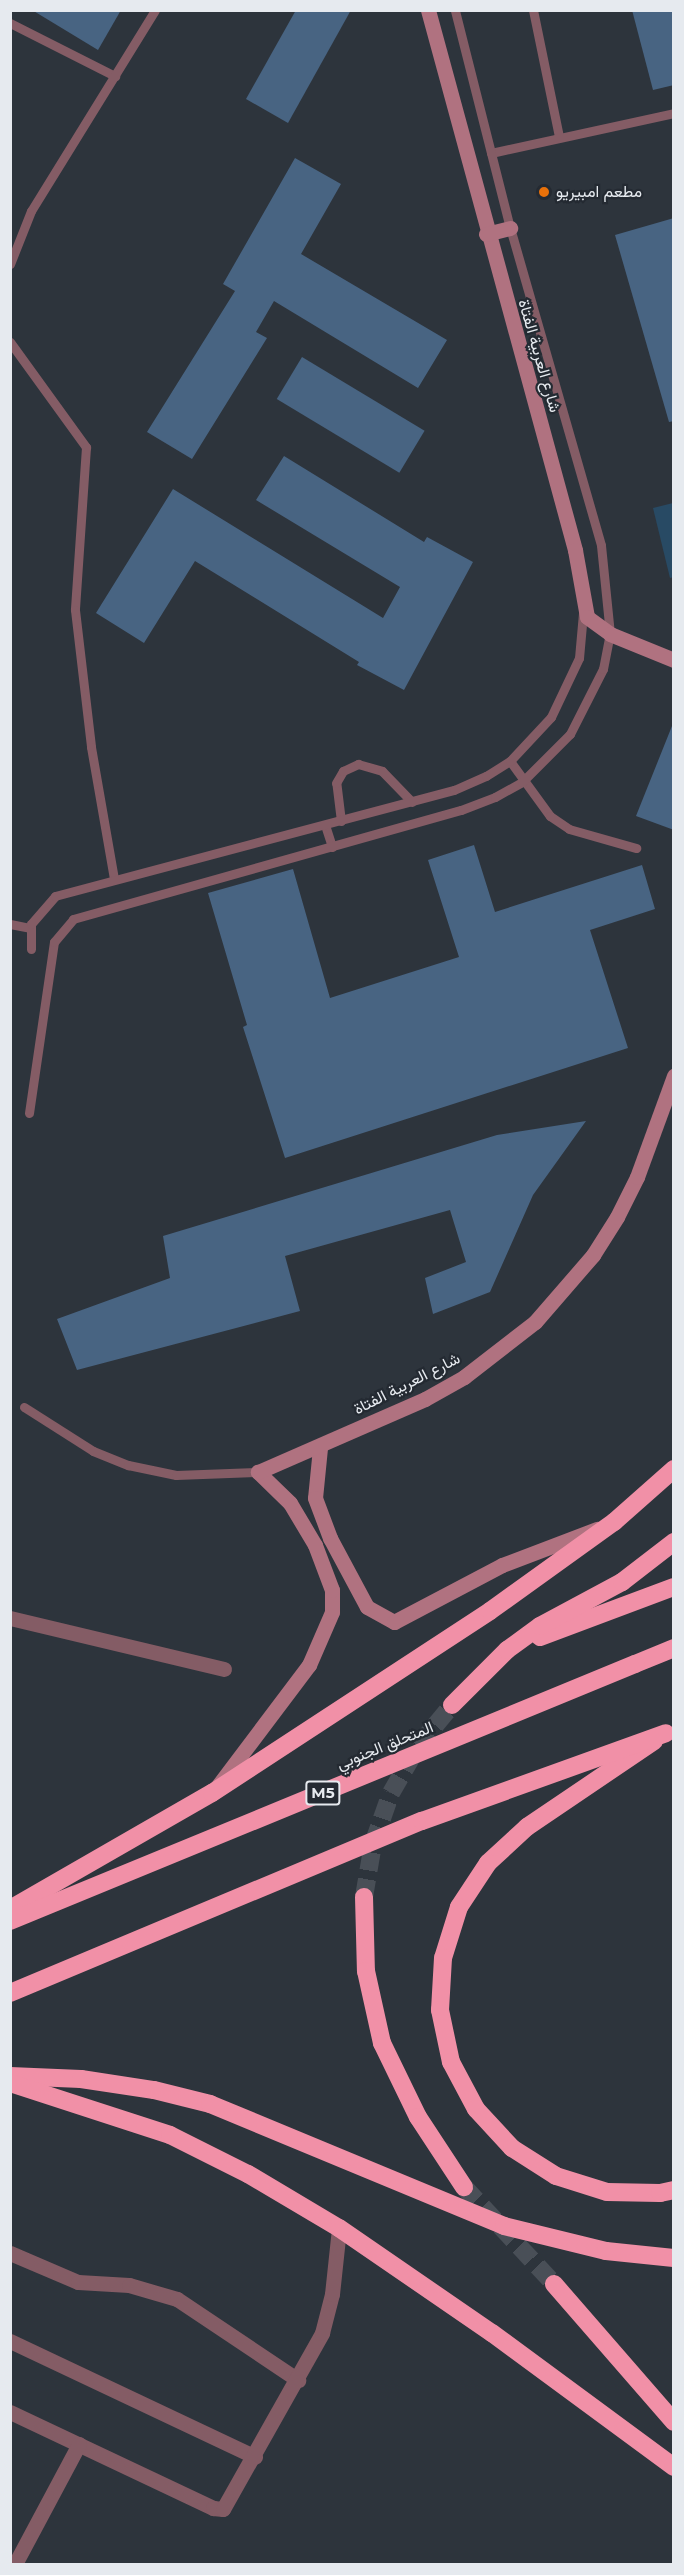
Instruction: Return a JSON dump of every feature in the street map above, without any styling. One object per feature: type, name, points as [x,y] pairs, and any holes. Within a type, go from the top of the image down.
[{"type":"highway","points":[[10,1909],[212,1793],[490,1611],[614,1522],[674,1469]]},
{"type":"highway","points":[[452,1705],[507,1650],[540,1626],[622,1582],[674,1542]]},
{"type":"highway","points":[[507,1650],[674,1587]]},
{"type":"highway","name":"المتحلق الجنوبي","points":[[10,1921],[674,1648]]},
{"type":"highway","points":[[10,1993],[422,1821],[670,1732]]},
{"type":"highway","points":[[670,1732],[527,1827],[488,1863],[459,1907],[442,1958],[440,2010],[451,2062],[476,2109],[512,2148],[556,2176],[607,2192],[660,2193],[674,2190]]},
{"type":"highway","points":[[364,1898],[366,1971],[382,2043],[418,2117],[464,2187]]},
{"type":"highway","points":[[10,2076],[81,2079],[154,2090],[210,2104],[504,2226],[606,2251],[674,2258]]},
{"type":"highway","points":[[10,2083],[170,2135],[248,2174],[339,2228],[492,2333],[674,2467]]},
{"type":"highway","points":[[554,2284],[674,2422]]},
{"type":"street","name":"شارع العربية الفتاة","points":[[428,10],[486,234],[575,550],[584,608]]},
{"type":"street","points":[[486,234],[510,228]]},
{"type":"street","points":[[584,608],[595,626],[674,660]]},
{"type":"street","name":"شارع العربية الفتاة","points":[[258,1472],[320,1448],[464,1377],[501,1351],[558,1298],[593,1255],[617,1217],[637,1177],[674,1076]]},
{"type":"street","points":[[320,1448],[315,1498],[330,1538],[360,1599],[374,1614],[394,1622],[502,1565],[614,1522]]},
{"type":"street","points":[[212,1793],[292,1689],[322,1640],[332,1612],[332,1590],[315,1545],[290,1503],[258,1472]]},
{"type":"street","points":[[315,1545],[330,1538]]},
{"type":"street","points":[[10,1618],[224,1669]]},
{"type":"street","points":[[12,2416],[79,2444],[218,2510],[227,2506],[298,2380],[322,2332],[332,2294],[339,2228]]},
{"type":"street","points":[[10,2253],[78,2282],[96,2286],[129,2285],[177,2299],[298,2380]]},
{"type":"street","points":[[10,2341],[255,2457]]},
{"type":"street","points":[[15,2565],[79,2444]]},
{"type":"lane","points":[[10,264],[32,211],[155,10]]},
{"type":"lane","points":[[29,1113],[54,942],[73,919],[461,810],[522,782],[570,734],[587,706],[603,669],[610,634],[601,545],[510,228],[455,10]]},
{"type":"lane","points":[[533,10],[559,136]]},
{"type":"lane","points":[[10,23],[115,76]]},
{"type":"lane","points":[[491,153],[559,136],[674,113]]},
{"type":"lane","points":[[10,342],[86,447],[75,610],[92,747],[114,879]]},
{"type":"lane","points":[[31,949],[30,928],[50,899],[114,879],[453,790],[510,761],[551,717],[568,686],[579,658],[584,608]]},
{"type":"lane","points":[[510,761],[522,782],[550,816],[569,829],[636,849]]},
{"type":"lane","points":[[341,821],[336,783],[343,771],[358,764],[382,771],[412,802]]},
{"type":"lane","points":[[325,825],[332,847]]},
{"type":"lane","points":[[10,924],[30,928]]},
{"type":"lane","points":[[24,1407],[93,1451],[145,1470],[199,1476],[258,1472]]},
{"type":"water","points":[[673,503],[674,577],[670,578],[653,508]]},
{"type":"building","points":[[32,10],[121,10],[98,50]]},
{"type":"building","points":[[296,10],[351,10],[288,123],[246,99]]},
{"type":"building","points":[[632,10],[674,10],[674,85],[653,90]]},
{"type":"building","points":[[295,158],[341,184],[301,254],[447,340],[418,388],[274,301],[256,332],[267,338],[192,459],[147,432],[235,291],[223,284]]},
{"type":"building","points":[[674,218],[674,421],[669,422],[615,235]]},
{"type":"building","points":[[302,357],[425,431],[399,473],[277,399]]},
{"type":"building","points":[[284,456],[424,542],[427,537],[473,562],[404,690],[357,665],[359,662],[195,561],[144,643],[96,613],[173,489],[383,618],[400,587],[256,500]]},
{"type":"building","points":[[674,721],[674,830],[636,816]]},
{"type":"building","points":[[474,845],[495,912],[642,865],[655,909],[590,930],[628,1048],[285,1158],[243,1027],[247,1025],[208,893],[293,869],[330,998],[459,957],[428,860]]},
{"type":"building","points":[[586,1121],[533,1195],[490,1292],[433,1314],[425,1278],[466,1262],[450,1210],[285,1256],[300,1311],[77,1370],[57,1319],[170,1278],[163,1236],[497,1135]]},
{"type":"tunnel","points":[[364,1897],[373,1844],[391,1793],[418,1746],[452,1705]]},
{"type":"tunnel","points":[[464,2187],[554,2284]]},
{"type":"place","name":"مطعم امبيريو","points":[[544,192]]}]
